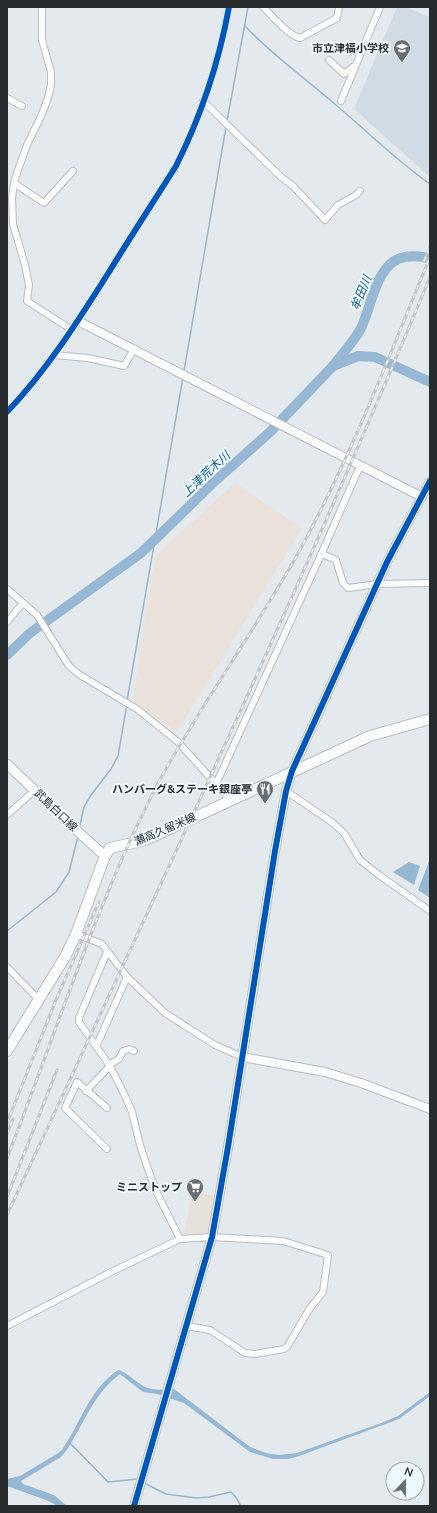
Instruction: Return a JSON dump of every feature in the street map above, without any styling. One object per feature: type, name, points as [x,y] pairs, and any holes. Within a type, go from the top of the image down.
[{"type":"main road","name":"瀬高久留米線","points":[[105,856],[110,848],[142,841],[370,736],[430,719]]},
{"type":"main road","name":"武島白口線","points":[[7,764],[105,856]]},
{"type":"main road","points":[[7,1051],[62,962],[76,934],[105,856]]},
{"type":"street","points":[[42,7],[42,40],[51,72],[50,85],[48,98],[27,145],[14,183],[13,224],[25,265],[29,285],[27,300],[72,330]]},
{"type":"street","points":[[7,412],[27,391],[72,330],[176,166],[185,148],[203,101],[223,42],[229,7]]},
{"type":"street","points":[[263,7],[290,33],[300,38],[337,18],[339,7]]},
{"type":"street","points":[[341,101],[380,7]]},
{"type":"street","points":[[328,60],[344,74],[356,65]]},
{"type":"street","points":[[7,98],[22,106]]},
{"type":"street","points":[[203,101],[280,177],[293,186],[325,220],[338,205],[356,195],[360,191]]},
{"type":"street","points":[[14,183],[44,203],[73,171]]},
{"type":"street","points":[[78,321],[422,497]]},
{"type":"street","points":[[54,356],[88,358],[124,366],[134,349]]},
{"type":"street","points":[[216,784],[322,554],[360,466]]},
{"type":"street","points":[[134,1506],[212,1237],[286,791],[292,771],[376,584],[430,481]]},
{"type":"street","points":[[322,554],[336,560],[343,584],[348,588],[376,584],[430,582]]},
{"type":"street","points":[[7,589],[37,616],[69,666],[137,710],[178,742],[230,800]]},
{"type":"street","points":[[7,622],[23,603]]},
{"type":"street","points":[[7,815],[35,790]]},
{"type":"street","points":[[286,791],[334,823],[344,833],[360,860],[430,911]]},
{"type":"street","points":[[76,934],[102,944],[127,977],[165,1013],[215,1045],[242,1057],[325,1072],[361,1083],[430,1109]]},
{"type":"street","points":[[108,952],[79,1018],[79,1022],[109,1066],[127,1100],[157,1193],[180,1239]]},
{"type":"street","points":[[7,968],[38,999]]},
{"type":"street","points":[[96,1047],[127,977]]},
{"type":"street","points":[[86,1091],[109,1066],[119,1060],[123,1051],[134,1051]]},
{"type":"street","points":[[106,1108],[77,1082],[65,1108],[107,1149]]},
{"type":"street","points":[[7,1326],[109,1273],[180,1239],[212,1237],[283,1241],[328,1255],[323,1292],[310,1308],[287,1347],[284,1349],[255,1354],[245,1353],[210,1330],[187,1326]]},
{"type":"shaded area","name":"市立津福小学校","points":[[397,7],[406,7],[430,17],[430,177],[354,109]]},
{"type":"shaded area","points":[[235,483],[302,528],[177,732],[133,701],[144,621],[156,555]]},
{"type":"shaded area","points":[[192,1192],[216,1196],[210,1232],[208,1234],[184,1235]]},
{"type":"water","points":[[430,859],[430,898],[418,890]]},
{"type":"water","points":[[409,862],[420,866],[414,885],[393,872]]},
{"type":"water","points":[[118,1370],[148,1388],[157,1390],[174,1389],[250,1447],[266,1453],[279,1455],[297,1453],[384,1422],[398,1416],[430,1392],[430,1396],[399,1419],[299,1456],[288,1459],[273,1459],[250,1452],[184,1403],[157,1394],[143,1392],[120,1374],[103,1390],[61,1457],[21,1481],[23,1484],[54,1495],[67,1506],[58,1506],[46,1500],[7,1486],[7,1479],[20,1476],[62,1450],[99,1387]]},
{"type":"waterway","points":[[227,121],[248,7]]},
{"type":"waterway","points":[[245,26],[276,55],[379,143],[430,184]]},
{"type":"waterway","points":[[184,371],[226,127]]},
{"type":"waterway","name":"牟田川","points":[[333,366],[360,331],[377,285],[388,266],[396,260],[405,257],[415,256],[430,258]]},
{"type":"waterway","name":"上津荒木川","points":[[7,655],[30,633],[141,553],[215,481],[269,433],[333,366],[358,356],[375,357],[430,382]]},
{"type":"waterway","name":"上津荒木川","points":[[127,701],[183,377]]},
{"type":"waterway","points":[[79,829],[84,807],[91,795],[111,769],[118,756],[127,704]]},
{"type":"waterway","points":[[7,931],[56,892],[69,872],[78,836]]},
{"type":"waterway","points":[[70,1443],[108,1482],[138,1479]]},
{"type":"waterway","points":[[144,1483],[166,1494],[196,1498],[209,1497],[231,1492],[241,1506]]},
{"type":"railway","points":[[424,261],[430,247]]},
{"type":"railway","points":[[7,1158],[92,931],[129,842],[167,766],[272,598],[315,522],[367,410],[430,257]]},
{"type":"railway","points":[[7,1215],[277,631],[329,514],[430,277]]},
{"type":"railway","points":[[7,1123],[56,1000],[99,902]]},
{"type":"railway","points":[[7,1197],[57,1070]]},
{"type":"railway","points":[[7,1134],[13,1119]]},
{"type":"cycle path","points":[[7,412],[49,362],[74,327],[176,166],[193,128],[208,88],[220,48],[229,7]]},
{"type":"cycle path","points":[[134,1506],[212,1237],[286,791],[292,771],[387,562],[430,481]]},
{"type":"place","name":"市立津福小学校","points":[[402,63]]},
{"type":"place","name":"ハンバーグ&ステーキ銀座亭","points":[[265,804]]},
{"type":"place","name":"ミニストップ","points":[[195,1202]]}]
